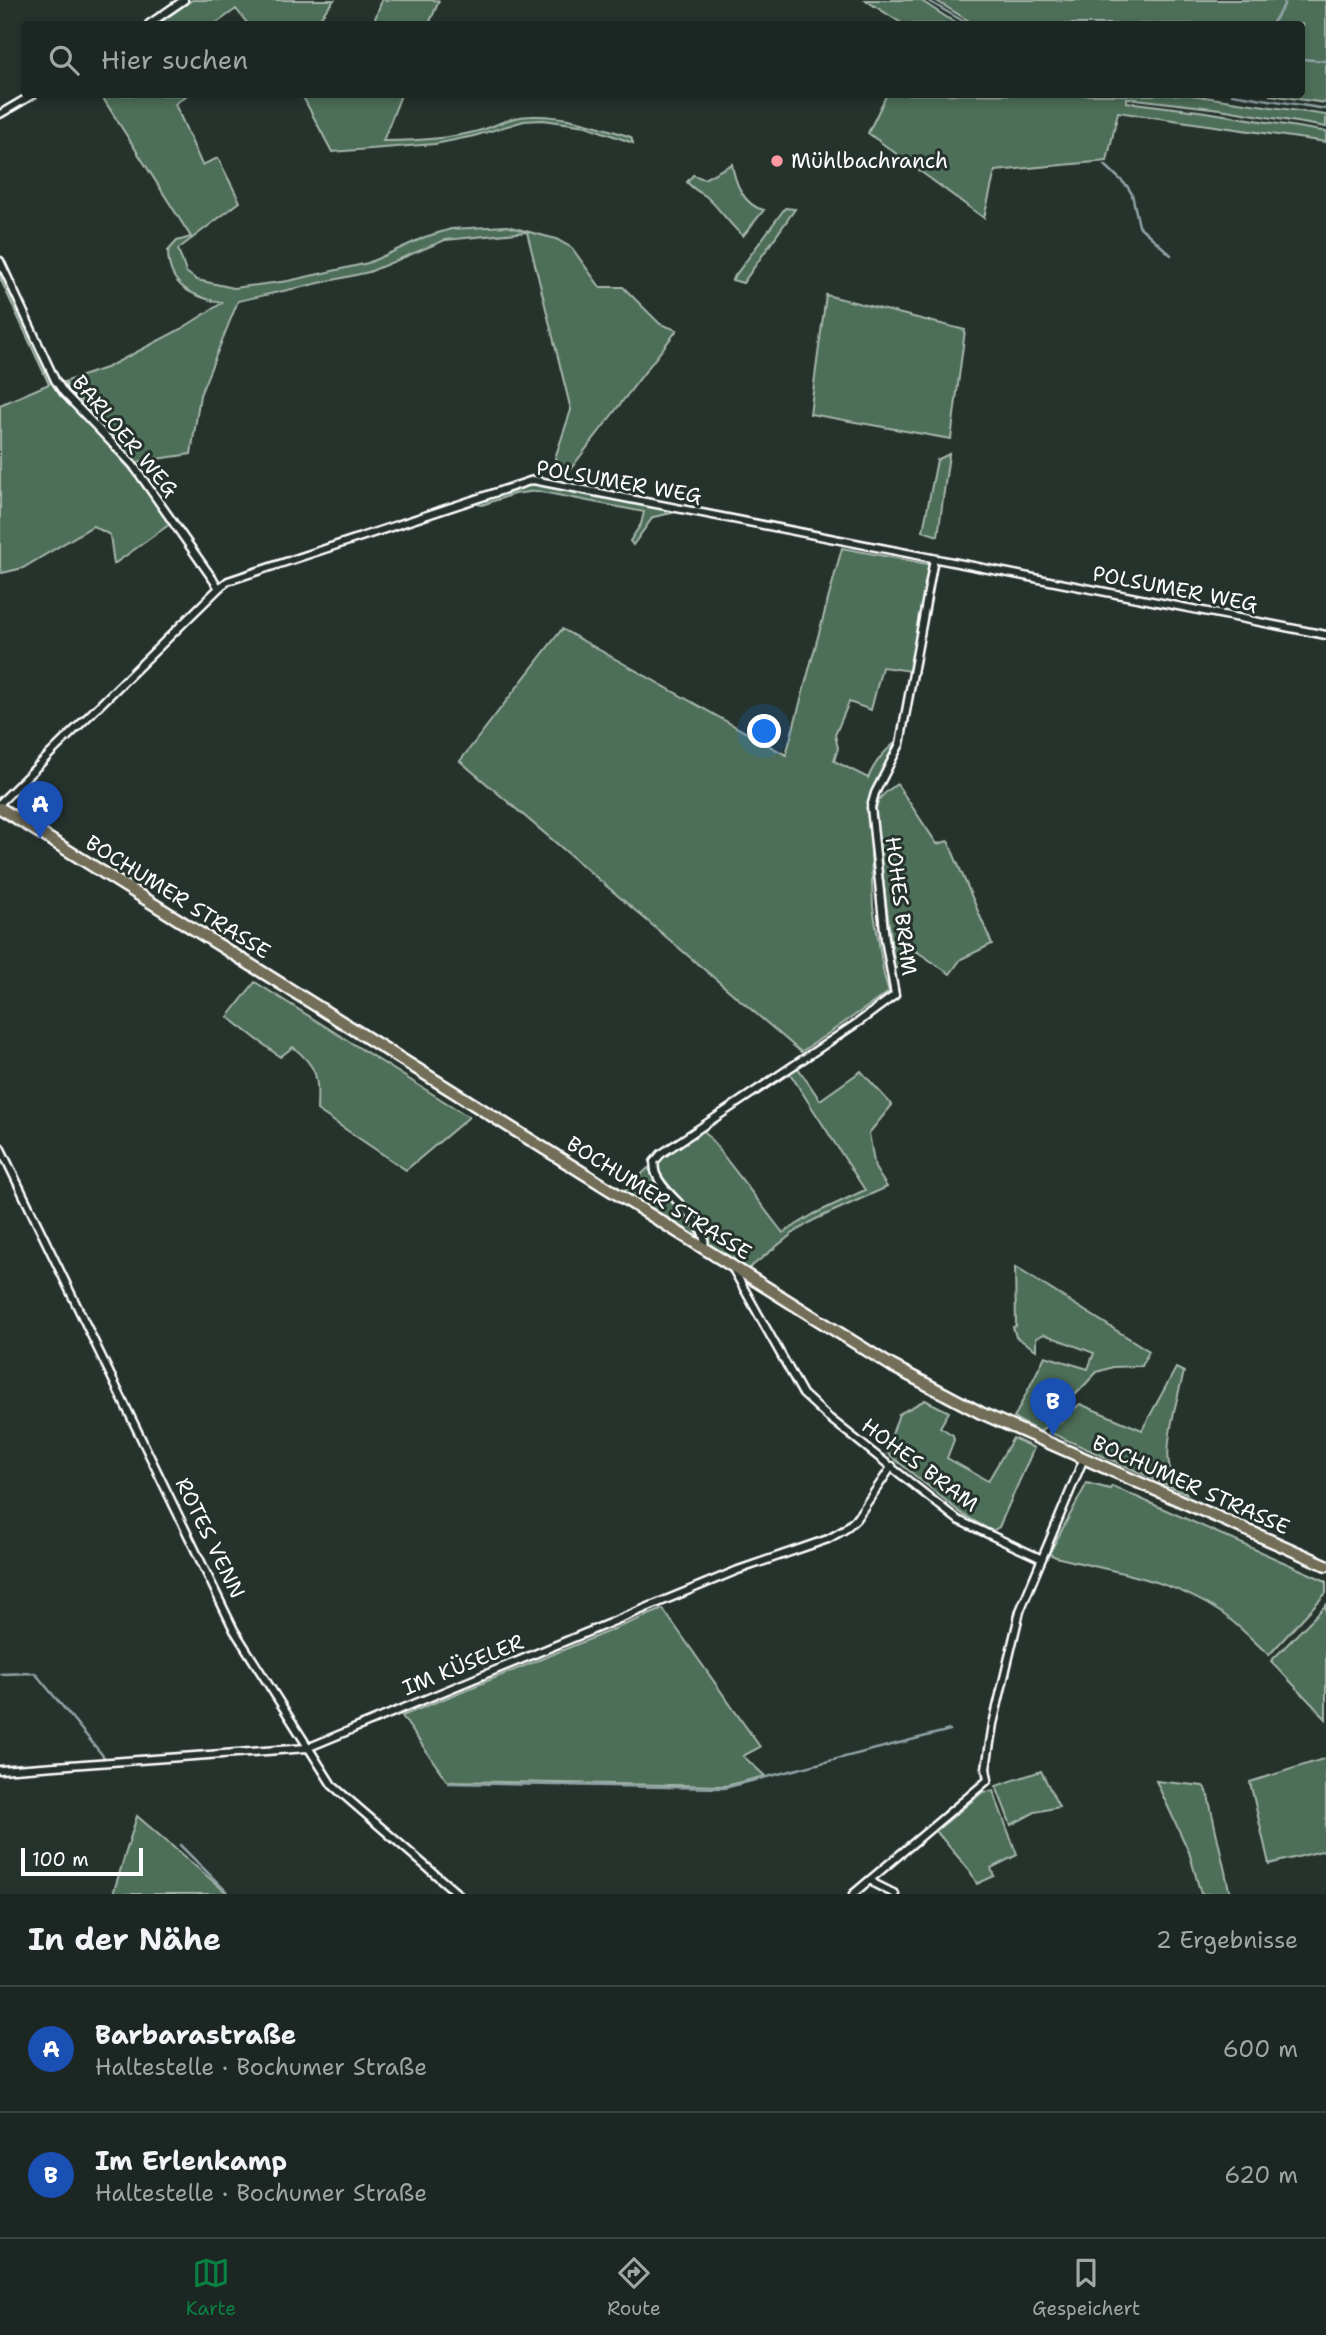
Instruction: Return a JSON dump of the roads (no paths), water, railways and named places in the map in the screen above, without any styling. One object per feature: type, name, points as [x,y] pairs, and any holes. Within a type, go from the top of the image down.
[{"type":"main road","name":"BOCHUMER STRASSE","points":[[0,805],[892,1366],[981,1413],[1326,1565]]},
{"type":"street","points":[[153,21],[184,0]]},
{"type":"street","points":[[0,114],[27,98]]},
{"type":"street","name":"BARLOER WEG","points":[[0,261],[55,380],[140,475],[219,587]]},
{"type":"street","name":"POLSUMER WEG","points":[[0,805],[228,581],[533,480],[1326,635]]},
{"type":"street","name":"HOHES BRAM","points":[[704,1250],[702,1233],[656,1174],[654,1162],[661,1154],[895,995],[885,939],[871,807],[875,793],[900,744],[934,566],[933,559]]},
{"type":"street","name":"ROTES VENN","points":[[0,1147],[234,1630],[332,1786],[458,1894]]},
{"type":"street","name":"HOHES BRAM","points":[[732,1267],[803,1394],[958,1520],[1041,1559]]},
{"type":"street","points":[[853,1894],[988,1780],[986,1768],[993,1724],[1020,1611],[1084,1458]]},
{"type":"street","name":"IM KÜSELER","points":[[0,1770],[307,1748],[726,1575],[828,1539],[856,1519],[892,1466]]},
{"type":"street","points":[[871,1879],[895,1894]]},
{"type":"waterway","points":[[927,0],[963,21]]},
{"type":"waterway","points":[[1274,21],[1284,5],[1284,0]]},
{"type":"waterway","points":[[1305,59],[1326,61]]},
{"type":"waterway","points":[[1257,98],[1326,109]]},
{"type":"waterway","points":[[1105,165],[1132,194],[1139,226],[1171,255]]},
{"type":"waterway","points":[[0,1674],[35,1673],[104,1757]]},
{"type":"waterway","points":[[449,1783],[724,1788],[950,1730]]},
{"type":"waterway","points":[[180,1845],[229,1894]]},
{"type":"place","name":"Mühlbachranch","points":[[777,161]]},
{"type":"place","name":"Barbarastraße","points":[[40,839]]},
{"type":"place","name":"Im Erlenkamp","points":[[1053,1436]]}]
